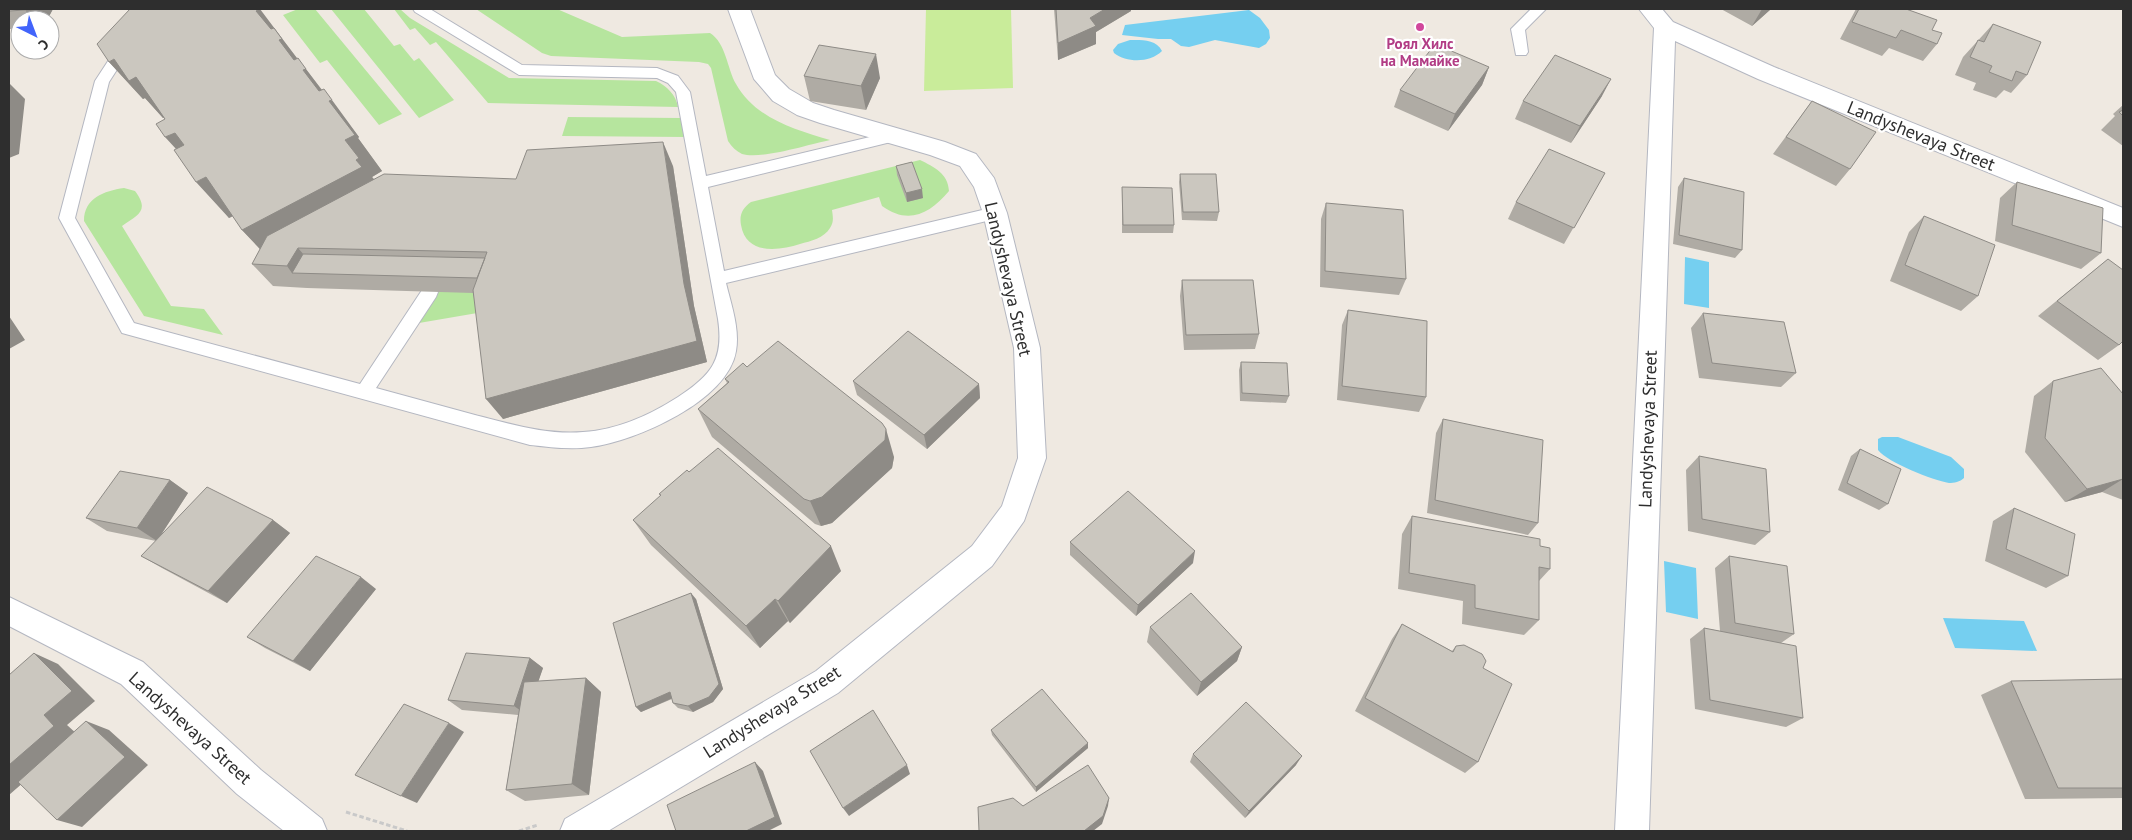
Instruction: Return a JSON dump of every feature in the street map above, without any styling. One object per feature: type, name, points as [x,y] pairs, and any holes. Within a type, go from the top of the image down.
[{"type":"street","name":"Landyshevaya Street","points":[[577,831],[827,682],[982,556],[1014,512],[1032,458],[1027,348],[995,213],[985,184],[968,160],[895,136],[828,117],[805,109],[781,95],[764,79],[739,9]]},
{"type":"street","name":"Landyshevaya Street","points":[[1632,831],[1658,18],[1766,73],[2123,218]]},
{"type":"street","name":"Landyshevaya Street","points":[[9,611],[132,674],[249,782],[310,831]]},
{"type":"lane","points":[[149,9],[102,81],[67,218],[128,328],[530,437],[564,441],[602,437],[645,423],[678,407],[712,380],[727,357],[728,340],[683,92],[679,83],[670,77],[656,73],[519,70],[420,9]]},
{"type":"lane","points":[[1521,52],[1518,29],[1539,9]]},
{"type":"lane","points":[[700,182],[895,136]]},
{"type":"lane","points":[[717,279],[995,213]]},
{"type":"lane","points":[[364,392],[430,292]]},
{"type":"path","points":[[519,831],[542,823]]},
{"type":"green space","points":[[298,9],[315,9],[402,114],[379,125],[327,60],[320,63],[283,15]]},
{"type":"green space","points":[[331,9],[364,9],[394,46],[400,44],[414,61],[419,58],[454,100],[419,118]]},
{"type":"green space","points":[[394,9],[400,9],[410,18],[509,78],[656,81],[670,91],[678,107],[488,103],[436,42],[430,45],[415,28],[410,30]]},
{"type":"green space","points":[[476,9],[557,9],[622,37],[710,33],[720,43],[736,84],[754,106],[790,127],[830,140],[761,155],[742,154],[734,149],[728,141],[711,68],[708,64],[699,62],[551,56],[542,53]]},
{"type":"green space","points":[[926,9],[1011,9],[1013,88],[924,91]]},
{"type":"green space","points":[[568,117],[680,118],[686,137],[562,136]]},
{"type":"green space","points":[[920,160],[943,175],[949,191],[926,211],[910,216],[901,215],[882,206],[879,197],[832,210],[833,222],[827,231],[817,239],[804,243],[782,248],[764,248],[749,242],[744,235],[741,225],[741,214],[751,202]]},
{"type":"green space","points":[[124,188],[135,191],[142,203],[142,208],[137,215],[122,226],[171,306],[204,309],[223,335],[144,316],[84,221],[87,207],[91,201],[109,191]]},
{"type":"green space","points":[[443,284],[499,284],[489,311],[419,323]]},
{"type":"water","points":[[1249,10],[1260,18],[1269,30],[1270,38],[1266,44],[1259,48],[1215,40],[1189,47],[1181,46],[1171,39],[1122,35],[1125,25]]},
{"type":"water","points":[[1130,40],[1152,42],[1162,51],[1145,60],[1125,59],[1114,53],[1113,50],[1118,44]]},
{"type":"water","points":[[1685,257],[1709,262],[1709,308],[1684,304]]},
{"type":"water","points":[[1882,437],[1898,437],[1951,457],[1964,469],[1964,478],[1957,482],[1949,483],[1922,475],[1891,460],[1878,450],[1878,439]]},
{"type":"water","points":[[1664,561],[1696,568],[1698,619],[1666,612]]},
{"type":"water","points":[[1943,618],[2024,621],[2037,651],[1955,648]]},
{"type":"building","points":[[9,9],[26,9],[10,10]]},
{"type":"building","points":[[130,9],[260,9],[256,11],[271,29],[274,28],[282,39],[279,40],[294,60],[298,58],[306,69],[303,70],[319,91],[324,89],[332,100],[329,101],[355,135],[345,140],[359,158],[356,160],[362,167],[242,230],[206,177],[196,182],[174,150],[184,145],[175,133],[165,137],[156,124],[165,119],[136,77],[129,81],[114,59],[109,62],[97,44]]},
{"type":"building","points":[[1056,9],[1105,9],[1090,18],[1096,26],[1058,43]]},
{"type":"building","points":[[1859,9],[1906,9],[1937,20],[1932,30],[1942,33],[1937,44],[1901,30],[1896,38],[1852,22]]},
{"type":"building","points":[[1993,24],[2041,42],[2027,75],[2016,71],[2012,81],[1989,72],[1992,66],[1970,57],[1978,40],[1984,42]]},
{"type":"building","points":[[1435,44],[1489,67],[1455,114],[1400,90]]},
{"type":"building","points":[[819,45],[876,54],[861,86],[804,76]]},
{"type":"building","points":[[1555,55],[1611,79],[1580,126],[1523,101]]},
{"type":"building","points":[[1812,101],[1876,132],[1850,169],[1786,137]]},
{"type":"building","points":[[663,142],[684,284],[697,341],[486,399],[473,290],[487,252],[298,248],[287,266],[252,264],[267,236],[384,174],[516,179],[527,150]]},
{"type":"building","points":[[1549,149],[1605,173],[1574,228],[1516,202]]},
{"type":"building","points":[[912,162],[922,189],[906,193],[896,166]]},
{"type":"building","points":[[1180,174],[1216,174],[1219,212],[1183,212]]},
{"type":"building","points":[[1684,178],[1744,192],[1742,250],[1679,235]]},
{"type":"building","points":[[2017,182],[2103,208],[2101,253],[2012,225]]},
{"type":"building","points":[[1122,187],[1172,188],[1174,225],[1123,225]]},
{"type":"building","points":[[1326,203],[1403,210],[1406,279],[1325,271]]},
{"type":"building","points":[[1924,216],[1995,245],[1978,296],[1905,265]]},
{"type":"building","points":[[303,254],[485,258],[477,278],[292,273]]},
{"type":"building","points":[[2108,259],[2123,270],[2123,341],[2119,345],[2057,301]]},
{"type":"building","points":[[1182,280],[1253,280],[1259,334],[1186,335]]},
{"type":"building","points":[[1348,310],[1427,321],[1426,397],[1342,386]]},
{"type":"building","points":[[1703,313],[1784,322],[1796,373],[1712,363]]},
{"type":"building","points":[[908,331],[979,384],[924,435],[853,381]]},
{"type":"building","points":[[778,341],[882,423],[886,429],[885,440],[822,497],[810,501],[804,499],[698,409],[729,382],[725,379],[743,363],[747,367]]},
{"type":"building","points":[[1241,362],[1287,363],[1289,396],[1242,393]]},
{"type":"building","points":[[2101,368],[2123,394],[2123,479],[2087,489],[2045,438],[2053,381]]},
{"type":"building","points":[[1443,419],[1543,440],[1538,523],[1435,500]]},
{"type":"building","points":[[718,448],[831,546],[778,601],[775,599],[746,626],[633,520],[687,470],[689,472]]},
{"type":"building","points":[[1860,449],[1901,469],[1888,504],[1847,483]]},
{"type":"building","points":[[1699,456],[1766,469],[1770,532],[1702,519]]},
{"type":"building","points":[[120,471],[170,480],[137,528],[86,518]]},
{"type":"building","points":[[207,487],[273,520],[208,591],[141,556]]},
{"type":"building","points":[[1128,491],[1195,551],[1138,605],[1070,542]]},
{"type":"building","points":[[2014,508],[2075,534],[2068,576],[2006,549]]},
{"type":"building","points":[[1412,516],[1540,539],[1540,546],[1550,548],[1550,569],[1539,567],[1539,620],[1475,608],[1475,585],[1409,573]]},
{"type":"building","points":[[316,556],[361,577],[293,661],[247,637]]},
{"type":"building","points":[[1729,556],[1787,566],[1794,634],[1735,623]]},
{"type":"building","points":[[691,593],[719,684],[709,697],[688,706],[673,703],[670,692],[636,707],[613,623]]},
{"type":"building","points":[[1191,593],[1242,647],[1201,682],[1150,627]]},
{"type":"building","points":[[1402,624],[1453,652],[1456,646],[1464,645],[1482,654],[1486,661],[1483,668],[1512,684],[1478,762],[1365,698]]},
{"type":"building","points":[[1704,628],[1796,646],[1803,718],[1710,700]]},
{"type":"building","points":[[34,653],[72,691],[44,715],[54,726],[9,765],[9,675]]},
{"type":"building","points":[[466,653],[530,658],[514,706],[448,700]]},
{"type":"building","points":[[586,678],[572,784],[506,790],[524,682]]},
{"type":"building","points":[[2123,679],[2123,788],[2058,788],[2011,681]]},
{"type":"building","points":[[1042,689],[1088,743],[1036,787],[991,730]]},
{"type":"building","points":[[1246,702],[1302,756],[1249,811],[1193,754]]},
{"type":"building","points":[[404,704],[449,723],[401,796],[355,775]]},
{"type":"building","points":[[873,710],[907,765],[843,808],[810,751]]},
{"type":"building","points":[[86,721],[125,757],[57,820],[18,782]]},
{"type":"building","points":[[755,762],[775,817],[746,831],[676,831],[667,805]]},
{"type":"building","points":[[1088,765],[1109,798],[1103,816],[1084,831],[979,831],[978,807],[1013,798],[1023,806]]},
{"type":"place","name":"Роял Хилс на Мамайке","points":[[1420,27]]}]
